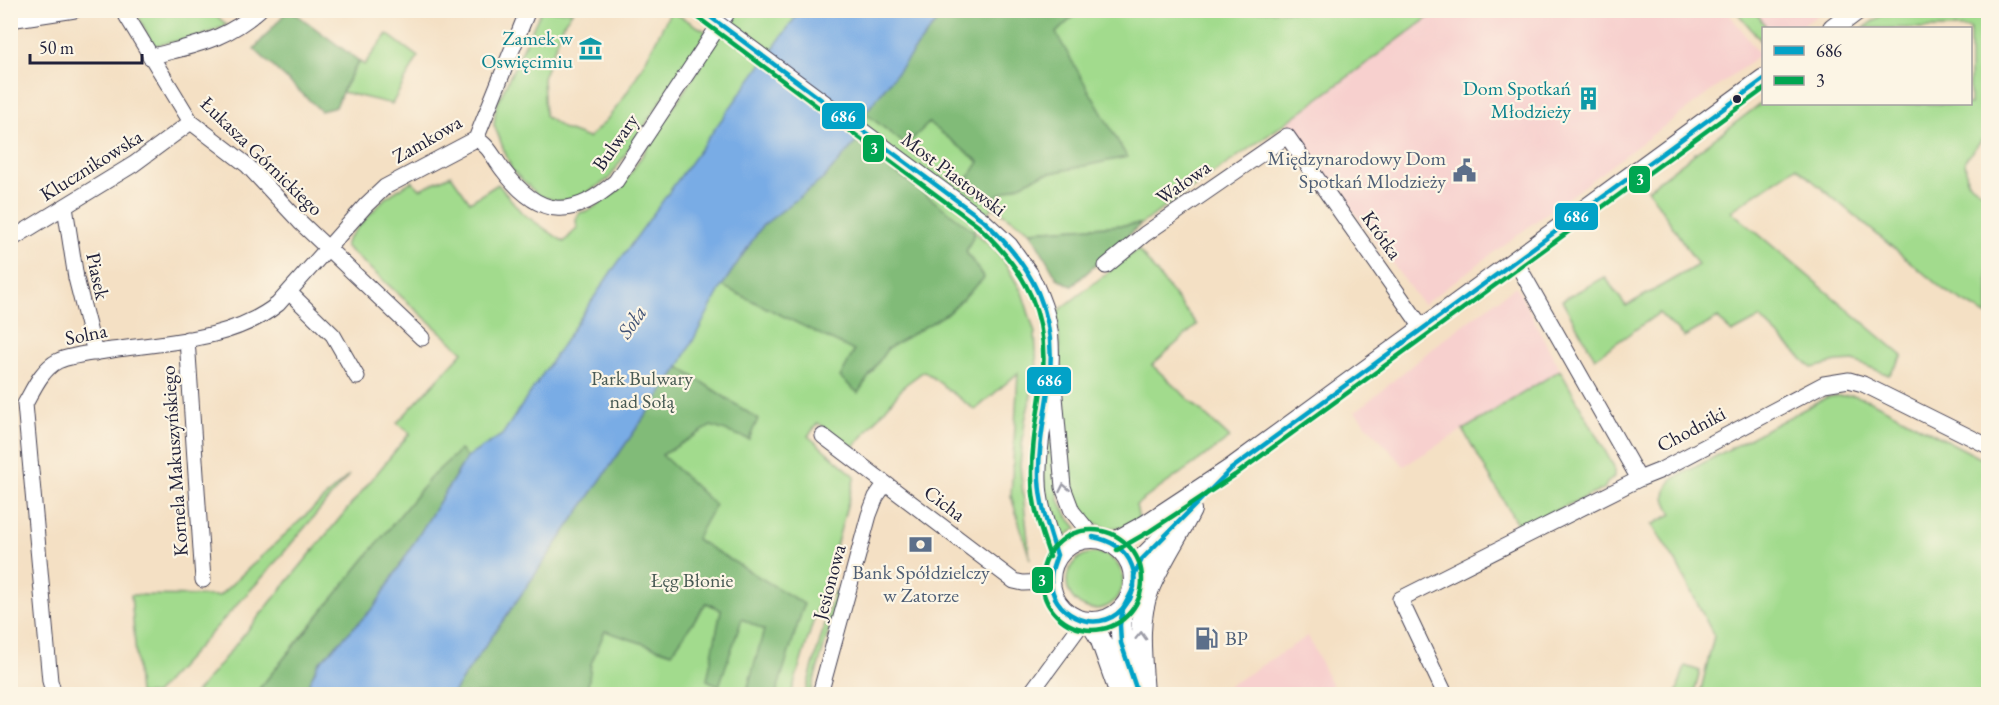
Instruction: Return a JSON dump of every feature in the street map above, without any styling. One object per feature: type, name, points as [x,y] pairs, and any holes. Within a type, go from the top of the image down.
[{"type":"main road","points":[[1834,27],[1857,10]]},
{"type":"main road","points":[[1113,543],[1146,525],[1231,469],[1762,80]]},
{"type":"main road","points":[[1134,576],[1142,559],[1231,469]]},
{"type":"main road","points":[[1144,694],[1142,617],[1149,589],[1191,510]]},
{"type":"main road","points":[[1085,622],[1102,621],[1114,616],[1130,599],[1134,587],[1134,576],[1127,556],[1113,543],[1093,537],[1077,540],[1057,555],[1051,568],[1049,582],[1052,596],[1060,608],[1085,622],[1100,639],[1120,694]]},
{"type":"main road","points":[[1123,609],[1120,625],[1121,643],[1138,694]]},
{"type":"street","points":[[10,20],[75,10]]},
{"type":"street","name":"Łukasza Górnickiego","points":[[123,10],[191,122],[248,165],[328,249],[422,338]]},
{"type":"street","points":[[150,57],[195,47],[219,38],[245,23],[259,10]]},
{"type":"street","name":"Zamkowa","points":[[328,249],[385,187],[476,139],[528,10]]},
{"type":"street","name":"Most Piastowski","points":[[700,10],[983,220],[1010,245],[1030,273],[1041,295],[1048,317],[1051,367]]},
{"type":"street","name":"Bulwary","points":[[476,139],[487,147],[504,172],[533,201],[554,208],[578,207],[584,204],[601,194],[616,181],[729,10]]},
{"type":"street","name":"Klucznikowska","points":[[10,240],[134,164],[191,122]]},
{"type":"street","name":"Wałowa","points":[[1106,266],[1145,234],[1287,136]]},
{"type":"street","name":"Krótka","points":[[1287,136],[1423,329]]},
{"type":"street","name":"Piasek","points":[[65,207],[76,278],[95,353]]},
{"type":"street","name":"Solna","points":[[54,694],[50,681],[25,404],[42,374],[59,361],[187,339],[249,323],[278,304],[328,249]]},
{"type":"street","points":[[1516,262],[1639,479]]},
{"type":"street","points":[[290,292],[333,335],[357,377]]},
{"type":"street","name":"Kornela Makuszyńskiego","points":[[187,339],[203,580]]},
{"type":"street","points":[[1051,367],[1058,413],[1063,487],[1072,512],[1093,537]]},
{"type":"street","points":[[1051,367],[1039,453],[1039,479],[1042,511],[1057,555]]},
{"type":"street","name":"Chodniki","points":[[1445,694],[1400,599],[1659,471],[1824,384],[1849,380],[1863,384],[1989,446]]},
{"type":"street","name":"Cicha","points":[[823,436],[1014,581],[1049,582]]},
{"type":"street","name":"Jesionowa","points":[[820,694],[869,515],[876,497],[885,484]]},
{"type":"street","points":[[1030,694],[1085,622]]},
{"type":"shaded area","name":"Międzynarodowy Dom Spotkań Mlodzieży","points":[[1437,11],[1727,11],[1760,55],[1423,305],[1287,122]]},
{"type":"shaded area","points":[[1736,11],[1824,11],[1800,27],[1762,27],[1762,42]]},
{"type":"shaded area","points":[[1516,286],[1560,370],[1404,466],[1355,412],[1444,339]]},
{"type":"shaded area","points":[[1308,636],[1336,694],[1216,694]]},
{"type":"green space","points":[[136,11],[211,11],[227,25],[202,36],[153,46]]},
{"type":"green space","points":[[287,11],[292,11],[359,61],[336,107],[321,111],[254,49]]},
{"type":"green space","points":[[541,11],[573,11],[565,21],[543,78],[545,116],[564,129],[588,138],[602,125],[625,95],[671,11],[707,32],[609,179],[577,199],[557,201],[539,196],[512,170],[494,125],[496,106]]},
{"type":"green space","points":[[736,11],[1437,11],[1287,122],[1141,224],[1030,231],[993,207],[849,385],[858,392],[887,349],[948,313],[984,278],[966,252],[975,232],[1000,255],[1022,292],[1035,333],[1037,370],[1025,421],[1020,465],[1030,559],[1011,496],[1018,373],[975,410],[924,371],[905,385],[854,447],[818,423],[808,436],[855,476],[791,694],[486,694],[575,551],[449,461],[431,477],[255,694],[195,694],[410,433],[397,423],[463,352],[345,246],[348,238],[385,198],[412,181],[420,189],[451,175],[470,202],[498,184],[522,213],[564,242],[577,228],[576,220],[579,213],[590,210],[621,188]],"holes":[[[1094,100],[1126,157],[1041,175],[1006,191]]]},
{"type":"green space","points":[[945,11],[1079,11],[1056,33],[1127,157],[1041,175],[985,201],[963,186],[979,162],[929,123],[906,145],[865,113]]},
{"type":"green space","points":[[1736,11],[1755,11],[1766,27],[1762,27],[1762,42]]},
{"type":"green space","points":[[1888,11],[1988,11],[1988,132],[1965,160],[1967,181],[1988,197],[1988,316],[1945,291],[1796,167],[1731,211],[1903,356],[1889,375],[1854,361],[1837,362],[1812,368],[1760,318],[1732,333],[1718,318],[1684,337],[1659,313],[1595,358],[1562,300],[1605,277],[1626,306],[1698,265],[1648,189],[1762,103],[1762,105],[1972,105],[1972,27],[1864,27]]},
{"type":"green space","points":[[387,34],[418,57],[392,104],[342,92],[359,61],[364,65]]},
{"type":"green space","points":[[856,142],[975,232],[966,252],[984,278],[948,313],[887,349],[858,393],[840,377],[854,351],[722,286],[762,226],[823,179]]},
{"type":"green space","points":[[1141,224],[1072,286],[1057,278],[1030,231]]},
{"type":"green space","points":[[1138,249],[1197,325],[1152,365],[1230,438],[1136,505],[1139,520],[1126,527],[1108,528],[1094,523],[1079,510],[1070,490],[1057,312]]},
{"type":"green space","name":"Łęg Błonie","points":[[679,367],[758,419],[749,439],[711,426],[662,455],[715,505],[696,539],[804,604],[776,694],[746,694],[764,630],[742,619],[719,686],[707,680],[721,610],[706,603],[672,653],[605,631],[591,664],[587,694],[452,694]]},
{"type":"green space","points":[[1560,370],[1614,467],[1614,477],[1604,489],[1519,527],[1463,430]]},
{"type":"green space","points":[[1853,395],[1871,401],[1988,462],[1988,694],[1700,694],[1714,636],[1676,562],[1652,525],[1672,514],[1665,497],[1668,485],[1671,480],[1827,397]]},
{"type":"green space","points":[[1050,417],[1059,500],[1067,516],[1077,528],[1057,542],[1042,473]]},
{"type":"green space","points":[[460,450],[467,457],[375,606],[318,664],[304,694],[255,694],[431,477]]},
{"type":"green space","points":[[349,475],[269,570],[155,694],[139,694],[131,595],[219,596]]},
{"type":"green space","points":[[1095,553],[1106,555],[1115,561],[1121,570],[1123,581],[1121,592],[1115,601],[1106,607],[1095,609],[1084,607],[1075,601],[1069,592],[1067,581],[1069,570],[1075,561],[1084,555]]},
{"type":"green space","points":[[834,591],[840,592],[810,694],[805,694]]},
{"type":"green space","points":[[1685,666],[1700,671],[1694,694],[1676,694]]},
{"type":"water","name":"Soła","points":[[800,11],[945,11],[865,113],[856,142],[823,179],[762,226],[722,286],[679,367],[452,694],[304,694],[318,664],[375,606],[467,457],[502,435],[609,275]]},
{"type":"transit line","name":"686","points":[[701,10],[983,220],[1016,255],[1038,293],[1050,335],[1051,358],[1039,479],[1043,508],[1057,555]]},
{"type":"transit line","name":"3","points":[[696,16],[978,226],[995,243],[1021,278],[1038,315],[1042,336],[1044,359],[1034,442],[1032,488],[1040,528],[1050,557]]},
{"type":"transit line","name":"686","points":[[1138,694],[1121,643],[1120,625],[1123,609],[1134,587],[1134,576],[1142,559],[1231,469],[1762,80]]},
{"type":"transit line","name":"3","points":[[1117,550],[1235,475],[1762,90]]},
{"type":"transit line","name":"3","points":[[1092,530],[1111,534],[1127,545],[1138,561],[1142,580],[1138,599],[1127,615],[1111,626],[1092,630],[1073,626],[1057,615],[1046,599],[1042,580],[1046,561],[1057,545],[1073,534],[1092,530]]},
{"type":"transit line","name":"686","points":[[1057,555],[1051,577],[1052,590],[1057,602],[1066,611],[1088,621],[1100,621],[1112,617],[1123,608],[1131,593],[1134,574],[1122,550],[1105,540],[1093,537]]},
{"type":"place","name":"Zamek w Oswięcimiu","points":[[591,49]]},
{"type":"place","name":"Dom Spotkań Młodzieży","points":[[1589,99]]},
{"type":"place","name":"Międzynarodowy Dom Spotkań Mlodzieży","points":[[1464,170]]},
{"type":"place","name":"Bank Spółdzielczy w Zatorze","points":[[921,545]]},
{"type":"place","name":"BP","points":[[1207,638]]},
{"type":"park label","name":"Park Bulwary nad Sołą","points":[[642,390]]}]
